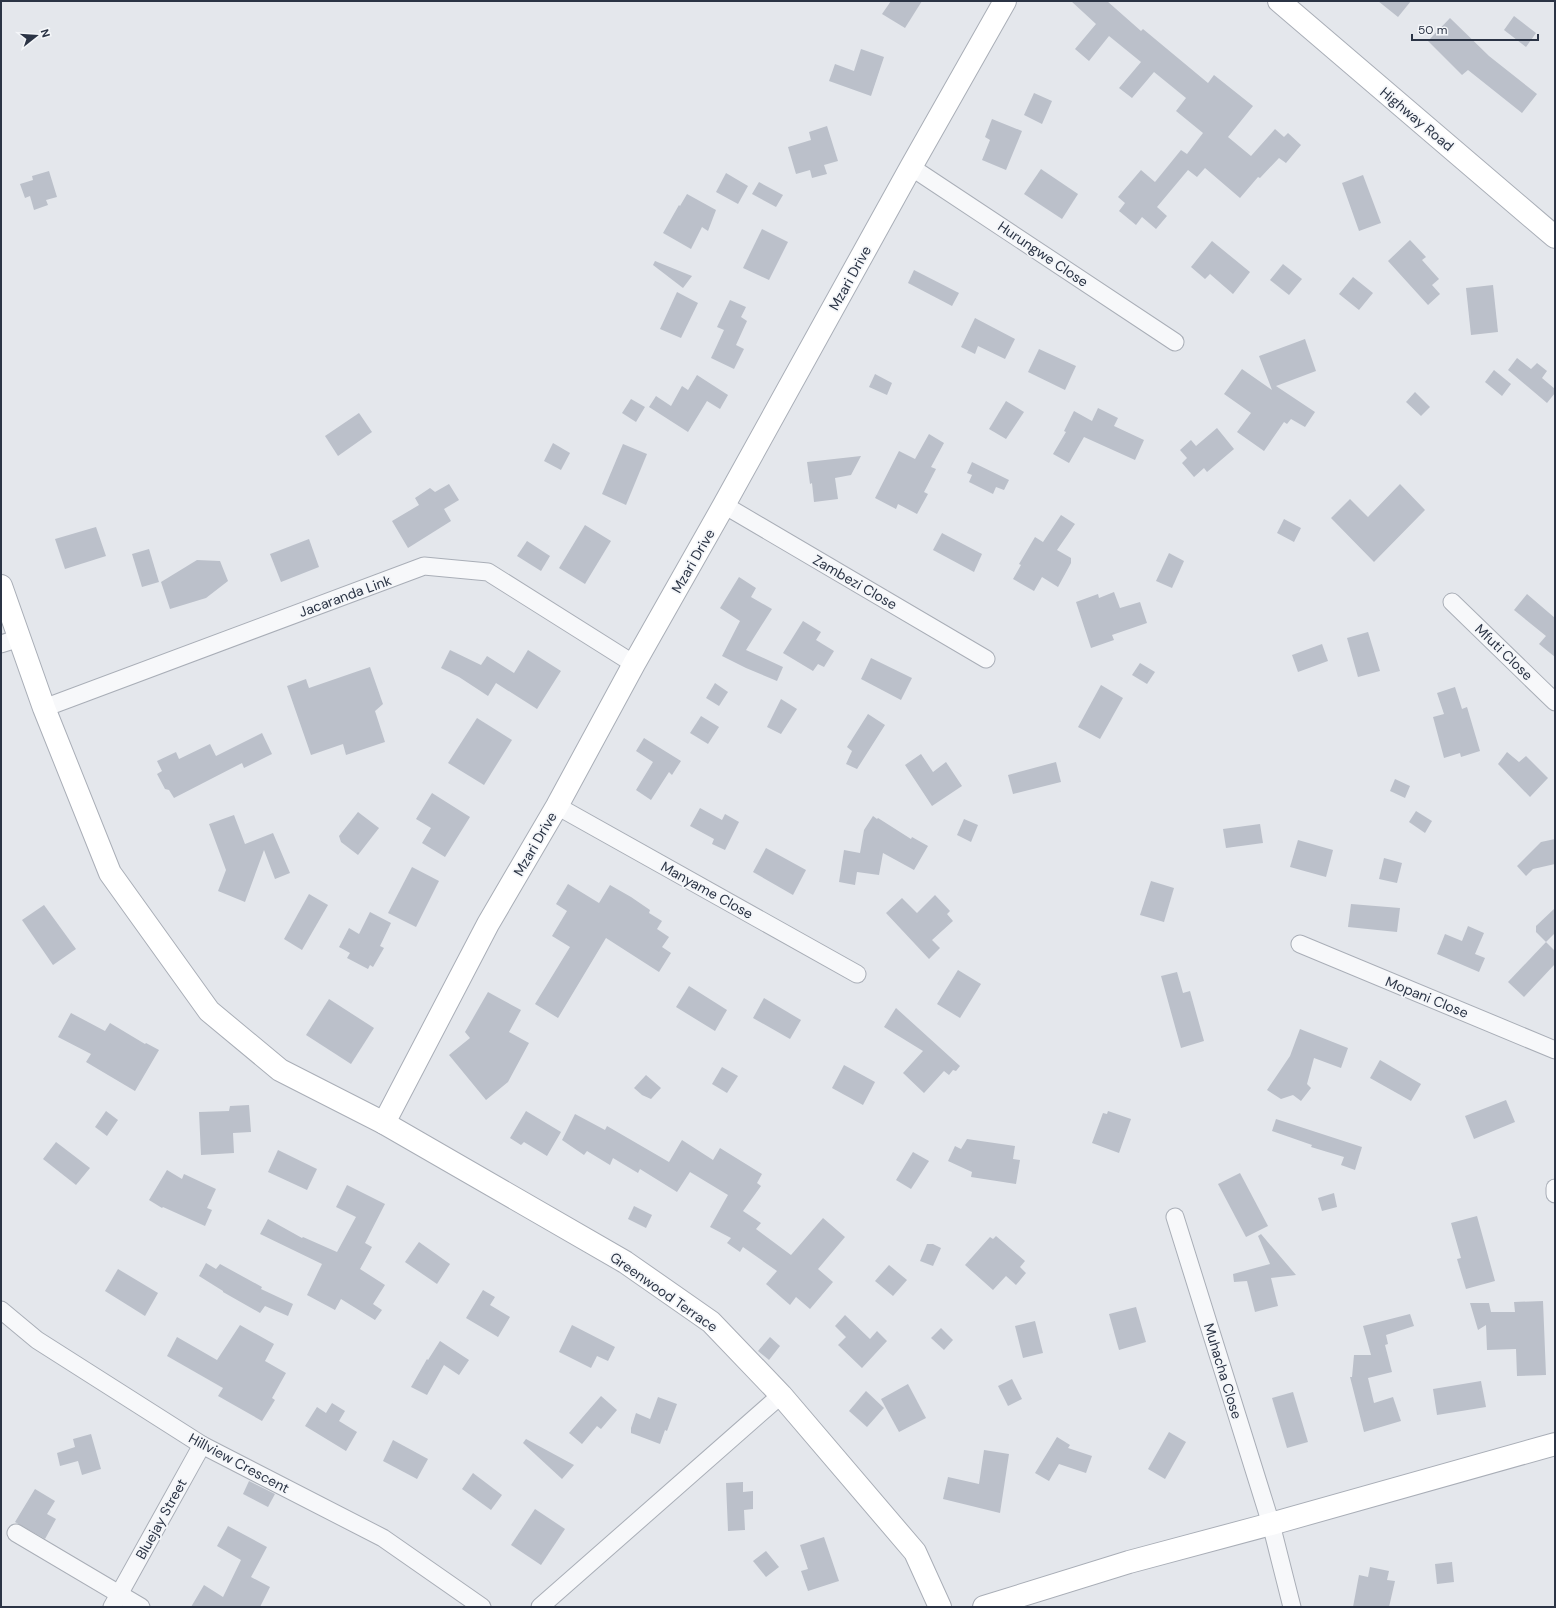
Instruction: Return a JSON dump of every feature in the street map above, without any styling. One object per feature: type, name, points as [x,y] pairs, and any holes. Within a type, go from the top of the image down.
[{"type":"street","name":"Mzari Drive","points":[[384,1123],[488,924],[557,806],[634,664],[1005,1]]},
{"type":"street","name":"Highway Road","points":[[1279,1],[1555,237]]},
{"type":"street","name":"Hurungwe Close","points":[[911,167],[1175,342]]},
{"type":"street","name":"Zambezi Close","points":[[724,505],[986,659]]},
{"type":"street","name":"Jacaranda Link","points":[[44,708],[424,566],[488,572],[634,664]]},
{"type":"street","name":"Greenwood Terrace","points":[[1,586],[10,641],[44,708],[110,873],[209,1011],[280,1070],[384,1123],[625,1262],[711,1322],[781,1395],[915,1552],[940,1607]]},
{"type":"street","name":"Mfuti Close","points":[[1452,602],[1555,702]]},
{"type":"street","name":"Manyame Close","points":[[557,806],[857,974]]},
{"type":"street","name":"Mopani Close","points":[[1300,944],[1555,1050]]},
{"type":"street","points":[[1555,1188],[1555,1194]]},
{"type":"street","name":"Muhacha Close","points":[[1175,1217],[1271,1524],[1292,1607]]},
{"type":"street","name":"Hillview Crescent","points":[[1,1310],[37,1340],[202,1445],[383,1538],[482,1607]]},
{"type":"street","points":[[540,1607],[781,1395]]},
{"type":"street","points":[[984,1607],[1129,1562],[1271,1524],[1555,1444]]},
{"type":"street","name":"Bluejay Street","points":[[116,1600],[202,1445]]},
{"type":"street","points":[[16,1533],[116,1600],[141,1607]]},
{"type":"building","points":[[891,1],[922,1],[905,28],[882,14]]},
{"type":"building","points":[[1071,1],[1107,1],[1141,31],[1143,29],[1208,83],[1214,75],[1253,106],[1228,137],[1251,156],[1275,129],[1284,137],[1288,133],[1301,145],[1286,163],[1279,158],[1260,178],[1258,177],[1240,198],[1205,168],[1197,177],[1188,170],[1157,207],[1167,216],[1156,229],[1142,217],[1136,225],[1119,211],[1125,203],[1118,197],[1141,170],[1155,182],[1181,150],[1187,154],[1203,133],[1176,111],[1186,98],[1154,72],[1132,98],[1119,88],[1141,62],[1109,36],[1089,61],[1075,49],[1096,24]]},
{"type":"building","points":[[1378,1],[1411,1],[1398,17]]},
{"type":"building","points":[[1514,16],[1536,33],[1526,47],[1504,30]]},
{"type":"building","points":[[1450,18],[1489,56],[1537,94],[1522,113],[1468,70],[1462,75],[1428,41]]},
{"type":"building","points":[[861,49],[884,57],[871,96],[829,81],[835,64],[854,71]]},
{"type":"building","points":[[1034,93],[1052,101],[1042,124],[1024,115]]},
{"type":"building","points":[[992,119],[1022,131],[1006,170],[982,160],[990,140],[985,137]]},
{"type":"building","points":[[827,126],[838,161],[824,165],[827,174],[812,178],[810,170],[796,174],[788,147],[811,140],[809,132]]},
{"type":"building","points":[[1041,169],[1078,194],[1062,219],[1024,194]]},
{"type":"building","points":[[49,171],[57,197],[46,200],[48,205],[34,210],[30,196],[25,198],[20,184],[33,180],[32,176]]},
{"type":"building","points":[[726,173],[748,186],[738,204],[716,192]]},
{"type":"building","points":[[1363,175],[1381,223],[1359,231],[1342,183]]},
{"type":"building","points":[[759,182],[783,195],[776,207],[752,194]]},
{"type":"building","points":[[687,194],[716,210],[708,231],[702,227],[691,249],[663,233]]},
{"type":"building","points":[[762,229],[788,242],[769,280],[743,268]]},
{"type":"building","points":[[1410,240],[1426,257],[1422,260],[1439,279],[1432,285],[1440,294],[1428,305],[1388,261]]},
{"type":"building","points":[[1212,241],[1250,272],[1233,294],[1210,274],[1205,279],[1191,267]]},
{"type":"building","points":[[655,261],[692,276],[683,288],[653,265]]},
{"type":"building","points":[[1283,264],[1302,279],[1289,295],[1270,280]]},
{"type":"building","points":[[914,270],[959,293],[952,306],[908,283]]},
{"type":"building","points":[[1353,277],[1373,293],[1359,310],[1339,294]]},
{"type":"building","points":[[1493,285],[1498,332],[1471,335],[1466,288]]},
{"type":"building","points":[[677,292],[698,303],[681,338],[660,329]]},
{"type":"building","points":[[730,300],[746,307],[741,317],[747,321],[736,345],[744,349],[734,369],[711,358],[724,330],[717,327]]},
{"type":"building","points":[[975,318],[1015,339],[1005,359],[978,346],[975,354],[961,347]]},
{"type":"building","points":[[1305,339],[1316,371],[1276,386],[1315,412],[1305,427],[1291,419],[1287,424],[1284,422],[1264,451],[1237,432],[1251,413],[1224,394],[1242,369],[1272,390],[1259,356]]},
{"type":"building","points":[[1039,349],[1076,366],[1065,390],[1028,372]]},
{"type":"building","points":[[1517,358],[1531,369],[1537,363],[1547,371],[1542,378],[1555,389],[1555,393],[1547,403],[1508,370]]},
{"type":"building","points":[[1494,370],[1511,384],[1502,396],[1485,382]]},
{"type":"building","points":[[875,374],[892,383],[887,395],[869,387]]},
{"type":"building","points":[[697,375],[728,395],[720,409],[707,401],[688,432],[649,407],[656,396],[671,406],[682,386],[688,390]]},
{"type":"building","points":[[1415,392],[1430,407],[1421,416],[1406,402]]},
{"type":"building","points":[[631,399],[645,407],[636,422],[622,413]]},
{"type":"building","points":[[1006,401],[1024,412],[1006,439],[989,429]]},
{"type":"building","points":[[1098,408],[1118,418],[1114,426],[1144,440],[1135,460],[1084,437],[1069,463],[1053,454],[1066,432],[1064,431],[1074,411],[1092,421]]},
{"type":"building","points":[[359,413],[372,432],[338,456],[325,436]]},
{"type":"building","points":[[1217,428],[1234,449],[1207,472],[1204,468],[1194,477],[1182,463],[1187,458],[1180,450],[1191,440],[1196,446]]},
{"type":"building","points":[[929,434],[944,443],[931,467],[936,469],[924,492],[928,494],[917,514],[898,504],[896,509],[875,498],[899,451],[915,459]]},
{"type":"building","points":[[553,443],[570,453],[561,470],[544,461]]},
{"type":"building","points":[[623,444],[647,454],[626,505],[602,494]]},
{"type":"building","points":[[861,456],[851,475],[835,478],[838,499],[814,502],[812,483],[810,484],[807,462]]},
{"type":"building","points":[[972,462],[1009,480],[1004,490],[996,487],[993,494],[969,482],[972,475],[967,473]]},
{"type":"building","points":[[449,484],[459,500],[444,509],[451,521],[408,548],[392,521],[419,505],[415,498],[430,488],[435,492]]},
{"type":"building","points":[[1400,484],[1425,510],[1374,562],[1331,518],[1350,499],[1368,517]]},
{"type":"building","points":[[1061,515],[1075,524],[1057,550],[1071,558],[1071,563],[1058,587],[1042,577],[1034,591],[1013,579],[1021,565],[1019,564],[1035,537],[1043,542]]},
{"type":"building","points":[[1284,519],[1301,528],[1294,542],[1277,533]]},
{"type":"building","points":[[585,525],[611,541],[585,584],[559,568]]},
{"type":"building","points":[[96,527],[106,556],[65,569],[55,539]]},
{"type":"building","points":[[942,533],[982,554],[974,572],[933,550]]},
{"type":"building","points":[[309,539],[319,567],[281,582],[270,554]]},
{"type":"building","points":[[527,541],[550,556],[541,571],[517,556]]},
{"type":"building","points":[[149,549],[159,582],[142,587],[132,554]]},
{"type":"building","points":[[1169,553],[1184,561],[1172,588],[1156,581]]},
{"type":"building","points":[[197,560],[220,561],[228,581],[206,598],[170,609],[161,582]]},
{"type":"building","points":[[739,577],[756,588],[751,597],[772,609],[746,650],[783,667],[777,681],[722,656],[740,621],[720,608]]},
{"type":"building","points":[[1114,592],[1120,608],[1140,602],[1147,623],[1112,635],[1114,640],[1091,648],[1076,602],[1098,594],[1099,598]]},
{"type":"building","points":[[1527,594],[1555,618],[1555,657],[1539,644],[1546,636],[1514,610]]},
{"type":"building","points":[[803,621],[821,632],[816,640],[834,651],[824,667],[818,664],[813,671],[783,653]]},
{"type":"building","points":[[1368,632],[1380,671],[1358,677],[1347,638]]},
{"type":"building","points":[[1322,644],[1328,661],[1298,672],[1292,655]]},
{"type":"building","points":[[450,650],[481,665],[487,656],[514,673],[528,650],[561,671],[537,709],[496,683],[488,696],[459,677],[441,668]]},
{"type":"building","points":[[871,658],[912,678],[901,700],[861,679]]},
{"type":"building","points":[[1140,663],[1155,672],[1147,684],[1132,675]]},
{"type":"building","points":[[370,667],[383,704],[375,711],[385,742],[346,755],[343,744],[311,755],[287,686],[306,679],[309,688]]},
{"type":"building","points":[[715,683],[728,692],[719,706],[706,698]]},
{"type":"building","points":[[1101,685],[1123,698],[1100,739],[1078,727]]},
{"type":"building","points":[[1455,687],[1462,709],[1467,707],[1480,751],[1461,757],[1460,753],[1444,758],[1433,717],[1444,714],[1437,693]]},
{"type":"building","points":[[781,699],[797,709],[781,734],[767,727]]},
{"type":"building","points":[[868,714],[885,725],[857,769],[846,764],[852,751],[847,747]]},
{"type":"building","points":[[701,716],[719,727],[708,744],[690,733]]},
{"type":"building","points":[[477,718],[512,740],[484,785],[448,763]]},
{"type":"building","points":[[262,733],[272,754],[244,768],[242,763],[174,798],[169,790],[165,789],[157,774],[162,771],[157,761],[176,752],[179,759],[210,744],[216,756]]},
{"type":"building","points":[[644,738],[681,761],[672,775],[669,772],[651,800],[636,790],[653,762],[636,751]]},
{"type":"building","points":[[1507,752],[1519,762],[1526,756],[1548,778],[1530,797],[1498,764]]},
{"type":"building","points":[[921,754],[933,772],[946,762],[962,786],[932,806],[905,765]]},
{"type":"building","points":[[1056,762],[1061,782],[1013,794],[1008,775]]},
{"type":"building","points":[[1395,779],[1410,786],[1405,798],[1390,791]]},
{"type":"building","points":[[432,793],[470,817],[445,857],[422,843],[431,828],[416,819]]},
{"type":"building","points":[[700,808],[722,820],[725,814],[739,822],[725,850],[712,844],[714,839],[690,826]]},
{"type":"building","points":[[1416,811],[1432,821],[1425,833],[1409,822]]},
{"type":"building","points":[[358,812],[379,828],[358,855],[341,842],[339,836]]},
{"type":"building","points":[[234,815],[245,844],[273,833],[290,873],[275,879],[264,850],[245,902],[218,891],[226,870],[209,824]]},
{"type":"building","points":[[873,816],[911,839],[912,837],[928,846],[914,870],[883,853],[879,875],[857,872],[855,885],[839,882],[844,850],[860,853],[864,830]]},
{"type":"building","points":[[964,819],[978,825],[971,842],[957,835]]},
{"type":"building","points":[[1260,824],[1263,843],[1226,848],[1223,829]]},
{"type":"building","points":[[1555,839],[1555,864],[1533,869],[1526,876],[1517,866],[1541,842]]},
{"type":"building","points":[[1298,840],[1333,850],[1326,877],[1290,867]]},
{"type":"building","points":[[766,848],[806,870],[793,895],[753,872]]},
{"type":"building","points":[[1384,858],[1402,863],[1397,883],[1379,879]]},
{"type":"building","points":[[412,867],[439,881],[416,927],[388,913]]},
{"type":"building","points":[[1151,881],[1174,888],[1164,922],[1140,915]]},
{"type":"building","points":[[568,884],[599,903],[610,885],[631,897],[650,910],[649,913],[662,921],[657,929],[669,937],[662,947],[671,953],[659,972],[606,938],[558,1018],[535,1004],[570,947],[552,936],[567,911],[556,904]]},
{"type":"building","points":[[309,894],[328,905],[302,950],[284,939]]},
{"type":"building","points":[[935,895],[950,911],[947,914],[953,921],[932,940],[940,948],[929,959],[886,913],[902,898],[917,913]]},
{"type":"building","points":[[1351,904],[1400,908],[1397,932],[1348,927]]},
{"type":"building","points":[[44,905],[76,949],[53,965],[22,920]]},
{"type":"building","points":[[1555,908],[1555,933],[1546,942],[1536,932],[1536,926]]},
{"type":"building","points":[[370,912],[391,923],[380,946],[384,948],[373,967],[370,965],[368,969],[347,958],[350,953],[339,947],[349,928],[359,934]]},
{"type":"building","points":[[1468,926],[1484,933],[1475,954],[1485,958],[1479,972],[1437,954],[1445,934],[1462,941]]},
{"type":"building","points":[[1546,942],[1555,951],[1555,964],[1524,997],[1508,982]]},
{"type":"building","points":[[958,970],[981,984],[960,1018],[937,1004]]},
{"type":"building","points":[[1177,972],[1183,993],[1190,991],[1204,1041],[1181,1048],[1161,976]]},
{"type":"building","points":[[689,986],[727,1010],[715,1031],[676,1007]]},
{"type":"building","points":[[488,992],[521,1010],[509,1032],[529,1043],[508,1082],[486,1100],[449,1055],[470,1038],[465,1032]]},
{"type":"building","points":[[764,998],[801,1020],[790,1039],[753,1018]]},
{"type":"building","points":[[329,999],[374,1028],[351,1064],[306,1035]]},
{"type":"building","points":[[896,1008],[960,1066],[956,1071],[953,1070],[949,1075],[944,1071],[924,1093],[903,1073],[923,1051],[884,1027]]},
{"type":"building","points":[[71,1013],[105,1031],[110,1023],[145,1044],[146,1043],[159,1050],[135,1091],[86,1062],[91,1054],[58,1037]]},
{"type":"building","points":[[1300,1029],[1348,1048],[1341,1068],[1314,1058],[1307,1084],[1311,1088],[1301,1101],[1293,1095],[1281,1099],[1267,1090],[1290,1056]]},
{"type":"building","points":[[1380,1060],[1421,1084],[1411,1101],[1370,1078]]},
{"type":"building","points":[[844,1065],[875,1082],[863,1105],[832,1088]]},
{"type":"building","points":[[722,1067],[738,1076],[727,1093],[712,1084]]},
{"type":"building","points":[[646,1075],[661,1088],[651,1099],[642,1095],[634,1088]]},
{"type":"building","points":[[1506,1100],[1515,1122],[1474,1139],[1465,1116]]},
{"type":"building","points":[[249,1105],[251,1132],[233,1133],[234,1153],[201,1155],[199,1112],[229,1111],[230,1106]]},
{"type":"building","points":[[106,1111],[118,1120],[107,1136],[95,1127]]},
{"type":"building","points":[[526,1111],[561,1132],[547,1156],[524,1142],[521,1145],[510,1138]]},
{"type":"building","points":[[1108,1111],[1131,1119],[1119,1153],[1092,1143],[1103,1113],[1107,1114]]},
{"type":"building","points":[[575,1114],[605,1130],[607,1126],[669,1162],[682,1140],[713,1160],[720,1148],[762,1174],[757,1183],[761,1186],[743,1211],[761,1223],[756,1229],[791,1255],[823,1218],[845,1237],[818,1269],[833,1282],[810,1309],[796,1297],[790,1305],[766,1284],[777,1271],[743,1247],[740,1252],[727,1243],[731,1238],[710,1227],[728,1195],[690,1172],[677,1192],[640,1169],[638,1173],[613,1158],[610,1165],[587,1151],[584,1155],[562,1140]]},
{"type":"building","points":[[1276,1119],[1362,1147],[1355,1170],[1341,1165],[1344,1157],[1311,1147],[1312,1145],[1272,1131]]},
{"type":"building","points":[[967,1139],[1015,1146],[1013,1159],[1020,1160],[1016,1184],[971,1177],[972,1172],[948,1161],[955,1146],[961,1149]]},
{"type":"building","points":[[56,1142],[90,1168],[76,1185],[43,1159]]},
{"type":"building","points":[[278,1150],[317,1169],[307,1190],[268,1172]]},
{"type":"building","points":[[913,1152],[929,1161],[911,1189],[896,1180]]},
{"type":"building","points":[[167,1170],[182,1179],[184,1174],[216,1189],[207,1208],[212,1210],[205,1226],[163,1207],[162,1208],[149,1200]]},
{"type":"building","points":[[1240,1173],[1268,1226],[1246,1237],[1218,1184]]},
{"type":"building","points":[[347,1185],[385,1204],[365,1243],[372,1247],[360,1269],[385,1285],[373,1304],[382,1310],[375,1320],[341,1299],[335,1310],[307,1295],[322,1264],[260,1234],[268,1219],[302,1238],[303,1237],[337,1252],[356,1217],[336,1207]]},
{"type":"building","points":[[1334,1193],[1337,1207],[1322,1211],[1318,1198]]},
{"type":"building","points":[[634,1206],[652,1215],[646,1228],[628,1219]]},
{"type":"building","points":[[1477,1216],[1495,1281],[1466,1289],[1457,1259],[1461,1258],[1451,1223]]},
{"type":"building","points":[[1261,1234],[1296,1275],[1271,1278],[1278,1306],[1255,1312],[1247,1281],[1234,1282],[1233,1274],[1270,1264],[1258,1236]]},
{"type":"building","points":[[996,1236],[1025,1261],[1020,1267],[1026,1273],[1016,1285],[1006,1276],[993,1290],[965,1265],[990,1237],[993,1239]]},
{"type":"building","points":[[419,1242],[450,1264],[437,1284],[405,1262]]},
{"type":"building","points":[[927,1244],[933,1244],[941,1248],[933,1266],[920,1261]]},
{"type":"building","points":[[206,1263],[216,1269],[220,1264],[262,1287],[261,1289],[293,1304],[288,1316],[265,1306],[260,1313],[223,1292],[199,1276]]},
{"type":"building","points":[[889,1265],[907,1280],[893,1296],[875,1281]]},
{"type":"building","points":[[118,1269],[158,1293],[145,1316],[105,1291]]},
{"type":"building","points":[[483,1290],[495,1297],[490,1305],[510,1317],[498,1337],[466,1318]]},
{"type":"building","points":[[1543,1301],[1546,1375],[1517,1376],[1516,1349],[1487,1350],[1486,1325],[1478,1330],[1470,1303],[1489,1303],[1491,1312],[1515,1312],[1514,1302]]},
{"type":"building","points":[[1136,1307],[1146,1342],[1119,1350],[1109,1314]]},
{"type":"building","points":[[1410,1314],[1414,1326],[1386,1335],[1388,1344],[1385,1345],[1392,1372],[1368,1378],[1374,1403],[1393,1397],[1401,1421],[1364,1432],[1350,1377],[1352,1377],[1354,1355],[1371,1355],[1363,1326]]},
{"type":"building","points":[[845,1315],[870,1339],[877,1331],[887,1341],[862,1368],[838,1345],[846,1337],[835,1326]]},
{"type":"building","points":[[1035,1321],[1043,1353],[1023,1358],[1015,1326]]},
{"type":"building","points":[[240,1325],[274,1344],[265,1361],[286,1373],[272,1398],[275,1400],[262,1421],[218,1396],[223,1388],[167,1356],[177,1337],[217,1360]]},
{"type":"building","points":[[572,1325],[615,1347],[608,1361],[597,1356],[591,1368],[559,1352]]},
{"type":"building","points":[[941,1328],[953,1340],[944,1350],[931,1338]]},
{"type":"building","points":[[770,1337],[780,1346],[769,1360],[758,1351]]},
{"type":"building","points":[[440,1341],[469,1360],[459,1375],[444,1365],[427,1395],[411,1387],[427,1359],[428,1360]]},
{"type":"building","points":[[1012,1379],[1022,1399],[1008,1406],[998,1386]]},
{"type":"building","points":[[1481,1381],[1486,1407],[1437,1415],[1433,1389]]},
{"type":"building","points":[[908,1384],[926,1418],[899,1432],[881,1399]]},
{"type":"building","points":[[866,1391],[884,1408],[867,1427],[849,1411]]},
{"type":"building","points":[[1293,1392],[1308,1442],[1287,1448],[1272,1398]]},
{"type":"building","points":[[601,1396],[617,1410],[601,1429],[597,1426],[582,1444],[569,1433]]},
{"type":"building","points":[[658,1397],[677,1404],[667,1431],[665,1430],[660,1444],[631,1433],[631,1428],[636,1413],[650,1419]]},
{"type":"building","points":[[332,1403],[345,1411],[339,1421],[357,1432],[346,1451],[305,1426],[317,1407],[326,1413]]},
{"type":"building","points":[[1169,1432],[1186,1442],[1165,1479],[1148,1469]]},
{"type":"building","points":[[91,1434],[101,1469],[82,1475],[78,1461],[60,1466],[57,1453],[75,1447],[73,1439]]},
{"type":"building","points":[[1057,1437],[1070,1445],[1068,1448],[1092,1456],[1086,1473],[1059,1464],[1049,1481],[1035,1473]]},
{"type":"building","points":[[526,1439],[574,1465],[562,1479],[523,1443]]},
{"type":"building","points":[[393,1440],[428,1459],[417,1479],[383,1461]]},
{"type":"building","points":[[984,1450],[1009,1454],[1000,1513],[943,1499],[948,1477],[979,1484]]},
{"type":"building","points":[[473,1473],[502,1495],[491,1510],[462,1489]]},
{"type":"building","points":[[249,1481],[275,1494],[268,1507],[243,1494]]},
{"type":"building","points":[[743,1482],[743,1492],[753,1491],[753,1509],[744,1510],[745,1530],[728,1531],[726,1483]]},
{"type":"building","points":[[35,1489],[55,1501],[47,1514],[56,1519],[45,1539],[15,1522]]},
{"type":"building","points":[[535,1509],[565,1529],[541,1565],[511,1545]]},
{"type":"building","points":[[228,1526],[267,1547],[251,1577],[270,1587],[260,1607],[191,1607],[204,1585],[223,1597],[241,1560],[217,1546]]},
{"type":"building","points":[[824,1537],[839,1581],[808,1591],[801,1571],[808,1569],[800,1545]]},
{"type":"building","points":[[766,1551],[779,1567],[766,1577],[753,1561]]},
{"type":"building","points":[[1452,1562],[1454,1582],[1437,1584],[1435,1564]]},
{"type":"building","points":[[1370,1567],[1389,1571],[1387,1580],[1395,1581],[1389,1607],[1353,1607],[1359,1575],[1368,1577]]}]
